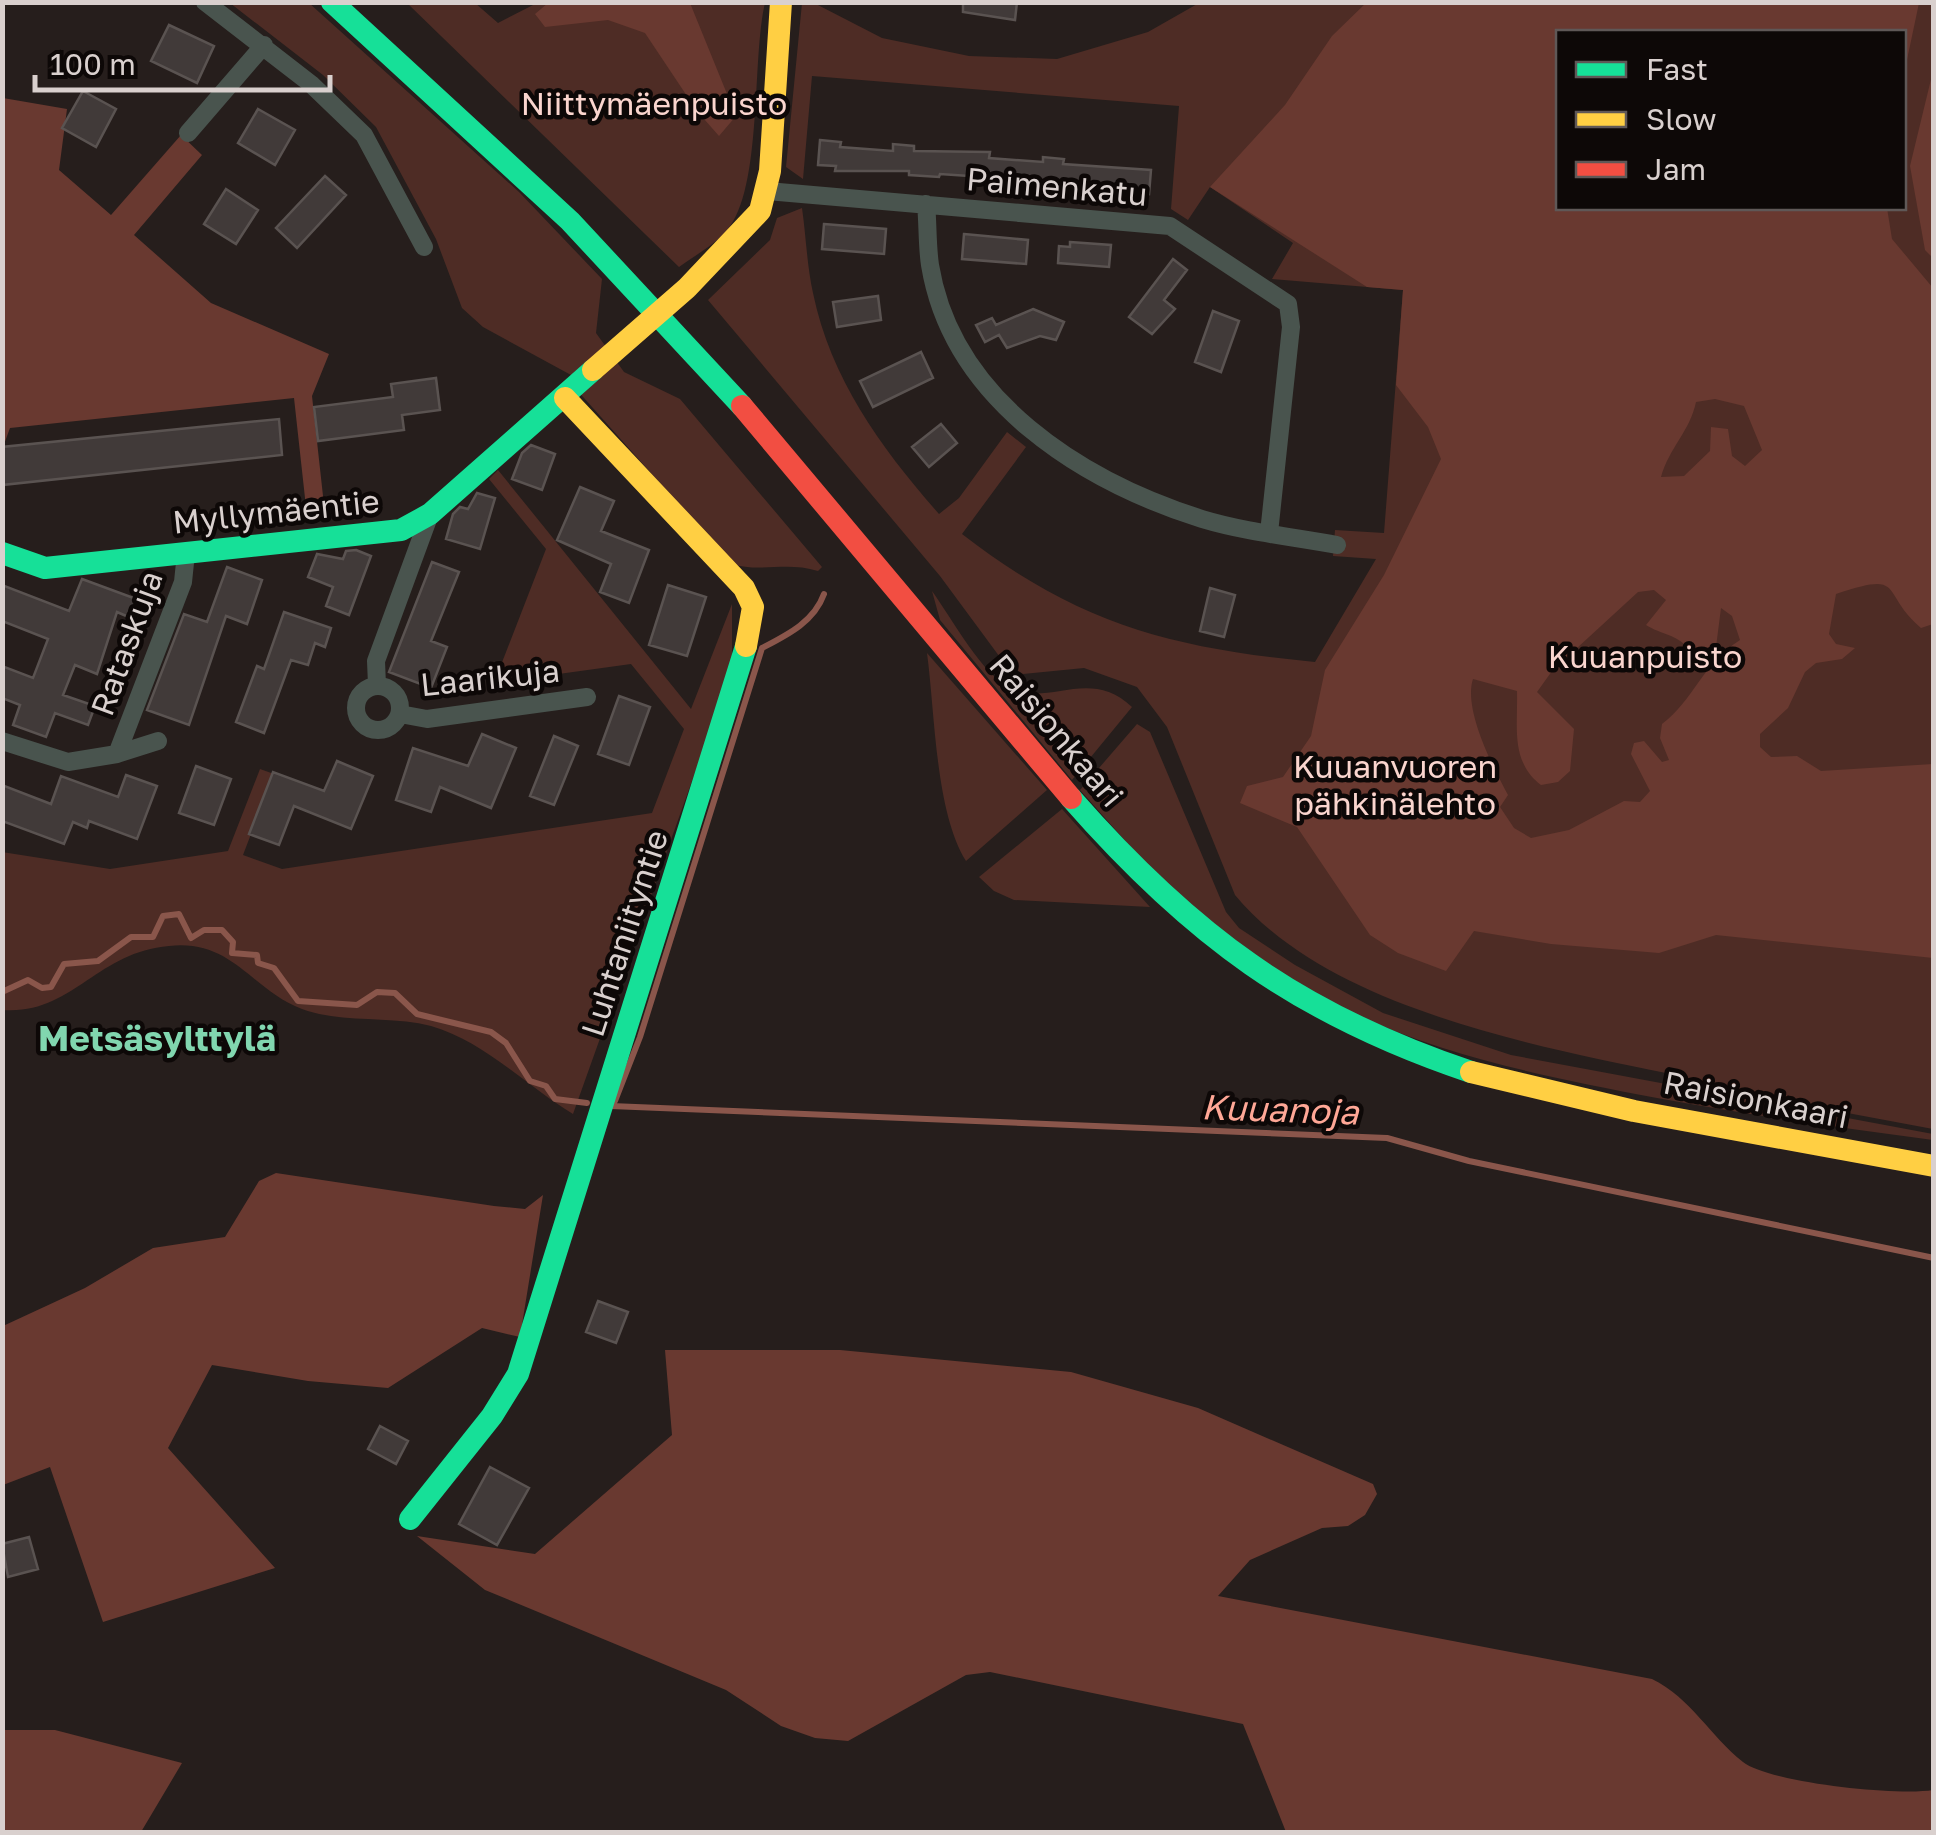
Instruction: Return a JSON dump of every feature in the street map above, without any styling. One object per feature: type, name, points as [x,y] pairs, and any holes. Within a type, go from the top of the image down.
[{"type":"street","points":[[205,2],[264,45],[364,135],[424,247]]},
{"type":"street","name":"Raisionkaari","points":[[332,2],[552,201],[659,312],[1126,863],[1174,909],[1271,982],[1340,1022],[1454,1067],[1659,1114],[1934,1166]]},
{"type":"street","points":[[766,190],[781,2]]},
{"type":"street","points":[[188,133],[264,45]]},
{"type":"street","name":"Myllymäentie","points":[[2,553],[44,568],[401,530],[430,514],[659,312],[748,228],[766,190]]},
{"type":"street","name":"Paimenkatu","points":[[766,190],[1170,226],[1288,304],[1291,327],[1269,533]]},
{"type":"street","name":"Paimenkatu","points":[[926,204],[930,264],[953,333],[996,397],[1024,427],[1080,466],[1202,519],[1337,546]]},
{"type":"street","name":"Luhtaniityntie","points":[[410,1519],[492,1416],[518,1374],[749,638],[753,608],[744,588],[564,398]]},
{"type":"street","name":"Laarikuja","points":[[377,686],[376,661],[430,514]]},
{"type":"street","name":"Rataskuja","points":[[2,741],[68,762],[117,754],[184,582],[186,554]]},
{"type":"street","points":[[377,686],[396,694],[400,714],[392,726],[380,730],[361,722],[356,709],[359,696],[377,686]]},
{"type":"street","name":"Laarikuja","points":[[400,714],[427,719],[587,697]]},
{"type":"street","points":[[117,754],[158,740]]},
{"type":"green space","name":"Kuuanpuisto","points":[[1367,2],[1919,3],[1906,65],[1906,30],[1556,30],[1556,210],[1887,210],[1892,239],[1933,288],[1933,624],[1921,628],[1883,585],[1836,594],[1829,634],[1836,644],[1855,648],[1842,659],[1816,663],[1805,672],[1788,708],[1760,734],[1760,747],[1771,757],[1797,756],[1821,771],[1933,764],[1933,958],[1716,935],[1659,953],[1551,944],[1474,931],[1446,971],[1398,953],[1370,935],[1297,827],[1240,803],[1247,786],[1283,777],[1311,736],[1325,670],[1384,575],[1441,459],[1428,427],[1396,385],[1403,290],[1367,287],[1210,187],[1285,105],[1332,36]],"holes":[[[1715,399],[1744,406],[1762,450],[1745,466],[1732,456],[1728,429],[1711,427],[1710,451],[1684,476],[1661,477],[1696,402]],[[1654,590],[1666,600],[1646,625],[1688,648],[1716,647],[1721,608],[1732,616],[1740,640],[1716,660],[1683,704],[1662,724],[1660,738],[1669,760],[1662,762],[1644,741],[1634,743],[1631,754],[1650,791],[1640,802],[1624,801],[1569,830],[1531,838],[1514,828],[1500,807],[1508,795],[1476,722],[1473,679],[1517,691],[1518,742],[1524,765],[1541,785],[1558,782],[1570,771],[1574,729],[1537,692],[1552,671],[1638,592]]]},
{"type":"green space","points":[[230,3],[309,3],[519,192],[602,279],[596,333],[624,372],[680,399],[822,567],[818,571],[732,564],[576,389],[571,375],[483,327],[462,308],[436,239],[376,127],[323,75]]},
{"type":"green space","name":"Niittymäenpuisto","points":[[407,3],[475,3],[498,23],[537,3],[765,3],[751,160],[736,216],[723,235],[679,267]]},
{"type":"green space","points":[[548,3],[690,3],[736,116],[719,136],[697,111],[645,33],[608,20],[545,27],[535,14]]},
{"type":"green space","name":"Kuuanpuisto","points":[[802,3],[814,3],[882,38],[969,56],[1057,59],[1148,32],[1199,3],[1933,3],[1933,1129],[1665,1079],[1666,1073],[1495,1034],[1377,993],[1323,966],[1275,934],[1235,895],[1167,727],[1137,687],[1084,668],[1023,674],[1002,660],[940,576],[708,300],[770,240],[777,218],[802,208],[813,293],[832,355],[861,412],[939,514],[959,498],[1007,432],[1026,447],[962,534],[1046,590],[1128,626],[1215,649],[1315,662],[1376,559],[1333,556],[1335,530],[1384,533],[1403,290],[1272,279],[1293,243],[1210,187],[1188,220],[1171,209],[1179,106],[812,76],[803,179],[786,167]]},
{"type":"green space","points":[[1933,71],[1933,258],[1925,250],[1910,166]]},
{"type":"green space","points":[[3,98],[67,109],[59,170],[111,215],[181,135],[202,155],[134,235],[211,303],[329,354],[312,396],[325,514],[307,516],[294,398],[10,428],[3,447]]},
{"type":"green space","points":[[498,470],[691,709],[732,604],[732,669],[573,1114],[487,1053],[450,1033],[415,1023],[334,1016],[302,1009],[284,1001],[226,958],[191,946],[144,951],[122,959],[48,1003],[3,1010],[2,852],[110,869],[228,851],[260,769],[274,774],[243,855],[282,869],[652,813],[684,729],[631,664],[494,683],[546,549],[489,479]]},
{"type":"green space","points":[[932,591],[979,660],[1012,689],[1026,693],[1101,690],[1132,707],[1072,780],[940,620]]},
{"type":"green space","points":[[927,653],[1047,790],[966,861],[942,789]]},
{"type":"green space","points":[[1137,724],[1150,732],[1226,912],[1239,928],[1295,965],[1383,1013],[1511,1055],[1933,1134],[1933,1140],[1726,1110],[1533,1073],[1420,1040],[1312,993],[1206,921],[1141,858],[1080,790]]},
{"type":"green space","points":[[1062,809],[1150,907],[1014,900],[994,891],[979,877]]},
{"type":"green space","points":[[276,1173],[525,1209],[543,1195],[520,1337],[482,1328],[388,1388],[308,1381],[212,1365],[168,1448],[275,1568],[103,1622],[50,1467],[3,1485],[3,1326],[85,1288],[153,1248],[225,1237],[259,1181]]},
{"type":"green space","points":[[665,1350],[840,1350],[1071,1372],[1198,1408],[1373,1484],[1377,1494],[1365,1515],[1348,1526],[1322,1528],[1250,1560],[1218,1596],[1652,1679],[1678,1696],[1731,1752],[1757,1769],[1835,1786],[1933,1790],[1933,1832],[1286,1832],[1243,1724],[990,1672],[966,1675],[848,1741],[815,1738],[781,1726],[726,1690],[485,1590],[417,1536],[535,1554],[672,1435]]},
{"type":"green space","points":[[2,1730],[55,1730],[182,1763],[141,1832],[3,1832]]},
{"type":"building","points":[[963,2],[1017,2],[1015,20],[963,12]]},
{"type":"building","points":[[169,25],[214,46],[197,83],[151,61]]},
{"type":"building","points":[[83,91],[116,109],[96,147],[62,128]]},
{"type":"building","points":[[258,109],[295,130],[275,165],[238,143]]},
{"type":"building","points":[[820,140],[841,142],[840,147],[893,151],[893,144],[914,146],[914,151],[990,152],[989,158],[1043,162],[1043,157],[1064,159],[1063,164],[1151,170],[1149,194],[1015,180],[1015,184],[984,182],[984,177],[909,175],[909,171],[835,171],[836,166],[818,165]]},
{"type":"building","points":[[325,176],[346,195],[297,248],[276,228]]},
{"type":"building","points":[[226,189],[258,210],[236,244],[204,224]]},
{"type":"building","points":[[824,224],[886,229],[884,254],[822,249]]},
{"type":"building","points":[[964,234],[1028,240],[1026,264],[962,259]]},
{"type":"building","points":[[1070,242],[1111,245],[1109,267],[1058,263],[1059,246],[1070,247]]},
{"type":"building","points":[[1173,259],[1187,270],[1164,300],[1175,309],[1152,334],[1129,317]]},
{"type":"building","points":[[878,296],[881,320],[837,327],[833,302]]},
{"type":"building","points":[[1033,309],[1064,322],[1056,340],[1040,336],[1007,348],[999,335],[985,342],[976,325],[992,318],[996,325]]},
{"type":"building","points":[[1213,311],[1239,321],[1221,372],[1195,362]]},
{"type":"building","points":[[921,352],[933,378],[873,407],[860,381]]},
{"type":"building","points":[[436,378],[440,410],[402,415],[404,430],[318,441],[314,407],[393,397],[391,384]]},
{"type":"building","points":[[279,419],[282,455],[2,485],[2,447]]},
{"type":"building","points":[[941,424],[957,443],[929,467],[912,447]]},
{"type":"building","points":[[531,445],[555,454],[542,490],[512,479],[522,453]]},
{"type":"building","points":[[580,487],[614,501],[601,531],[649,550],[629,603],[600,592],[611,564],[557,540]]},
{"type":"building","points":[[477,493],[495,498],[480,549],[446,539],[453,514],[460,507],[468,509]]},
{"type":"building","points":[[346,551],[371,556],[349,615],[326,606],[333,587],[308,577],[317,554],[343,559]]},
{"type":"building","points":[[432,562],[459,572],[431,641],[447,647],[431,688],[389,672]]},
{"type":"building","points":[[227,567],[262,580],[247,624],[226,616],[189,725],[147,710],[184,614],[207,622]]},
{"type":"building","points":[[82,579],[139,600],[131,618],[117,612],[97,674],[75,665],[63,695],[95,706],[88,725],[55,713],[46,737],[13,725],[20,705],[2,698],[2,666],[33,678],[48,639],[2,621],[2,585],[69,611]]},
{"type":"building","points":[[668,585],[706,597],[687,656],[649,645]]},
{"type":"building","points":[[1210,588],[1235,595],[1224,637],[1200,631]]},
{"type":"building","points":[[284,612],[331,628],[325,647],[315,643],[308,665],[291,660],[264,733],[236,722],[257,666],[264,669]]},
{"type":"building","points":[[619,696],[650,707],[629,765],[598,754]]},
{"type":"building","points":[[482,734],[516,748],[491,808],[440,787],[431,812],[396,800],[413,748],[468,766]]},
{"type":"building","points":[[554,736],[578,746],[554,805],[530,796]]},
{"type":"building","points":[[337,761],[373,776],[351,829],[294,806],[279,845],[249,834],[273,772],[324,791]]},
{"type":"building","points":[[196,766],[231,779],[214,825],[179,813]]},
{"type":"building","points":[[126,775],[157,786],[137,839],[89,821],[87,828],[73,822],[64,844],[2,821],[2,785],[51,804],[61,776],[118,797]]},
{"type":"building","points":[[598,1301],[628,1312],[616,1343],[586,1332]]},
{"type":"building","points":[[380,1426],[408,1441],[396,1464],[368,1449]]},
{"type":"building","points":[[490,1467],[529,1488],[497,1545],[459,1524]]},
{"type":"building","points":[[29,1537],[38,1569],[8,1577],[2,1544]]},
{"type":"waterway","points":[[615,1101],[640,1037],[762,648],[807,620],[824,594]]},
{"type":"waterway","name":"Kuuanoja","points":[[2,992],[28,980],[42,988],[51,987],[64,964],[98,961],[131,937],[153,937],[163,916],[179,914],[191,938],[204,930],[222,930],[233,942],[232,953],[257,955],[258,963],[274,968],[298,1001],[357,1005],[377,992],[395,993],[417,1014],[491,1032],[506,1043],[530,1081],[546,1086],[555,1099],[587,1103]]},
{"type":"waterway","name":"Kuuanoja","points":[[611,1106],[1387,1138],[1469,1161],[1934,1258]]},
{"type":"traffic: fast","points":[[332,2],[570,221],[742,406]]},
{"type":"traffic: fast","points":[[2,553],[45,568],[401,530],[430,514],[593,370]]},
{"type":"traffic: fast","points":[[410,1519],[492,1416],[518,1374],[746,646]]},
{"type":"traffic: fast","points":[[1071,798],[1160,890],[1251,965],[1352,1024],[1471,1072]]},
{"type":"traffic: slow","points":[[593,370],[687,288],[760,211],[770,171],[781,2]]},
{"type":"traffic: slow","points":[[565,398],[744,588],[753,607],[746,646]]},
{"type":"traffic: slow","points":[[1471,1072],[1634,1111],[1934,1166]]},
{"type":"traffic: jam","points":[[742,406],[1071,798]]},
{"type":"district","name":"Metsäsylttylä","points":[[157,1038]]},
{"type":"park label","name":"Kuuanvuoren pähkinälehto","points":[[1395,784]]}]
